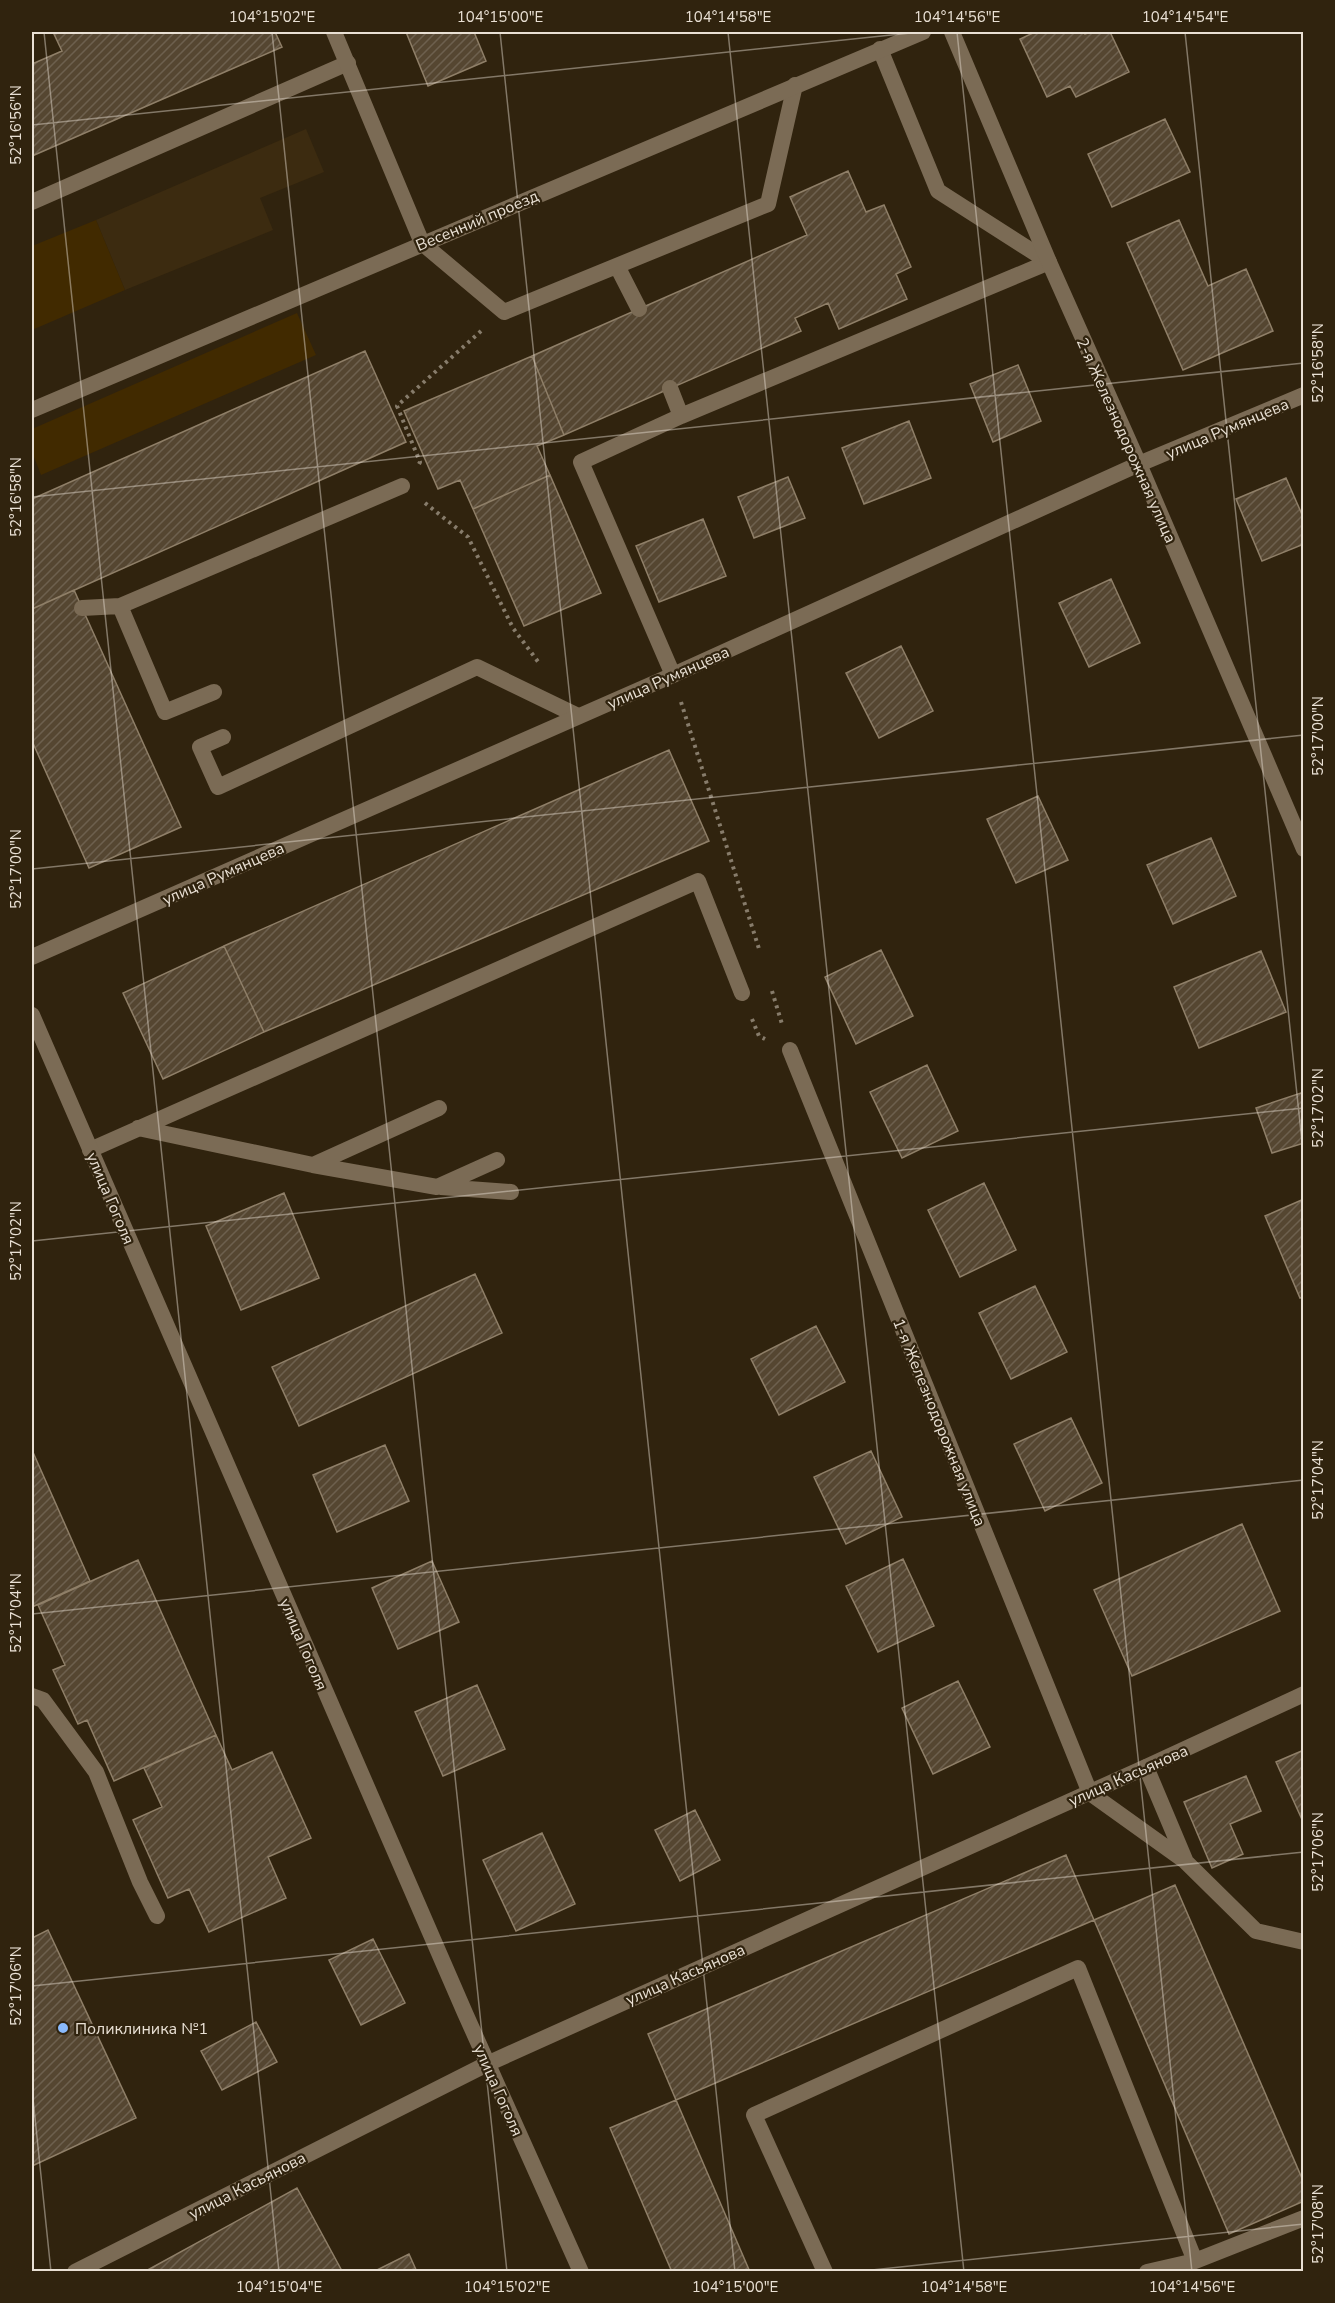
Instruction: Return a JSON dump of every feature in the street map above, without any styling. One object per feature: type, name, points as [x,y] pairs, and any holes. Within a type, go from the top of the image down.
[{"type":"street","points":[[334,32],[422,243],[504,312],[768,204],[795,85]]},
{"type":"street","name":"Весенний проезд","points":[[32,410],[923,32]]},
{"type":"street","name":"2-я Железнодорожная улица","points":[[952,32],[1048,262],[1139,465],[1304,849]]},
{"type":"street","points":[[880,49],[938,192],[1048,262]]},
{"type":"street","points":[[32,202],[348,63]]},
{"type":"street","points":[[673,675],[580,462],[681,416],[1048,262]]},
{"type":"street","points":[[617,266],[639,309]]},
{"type":"street","points":[[670,388],[681,416]]},
{"type":"street","name":"улица Румянцева","points":[[32,957],[673,675],[1139,465],[1304,395]]},
{"type":"street","points":[[82,608],[120,606],[402,486]]},
{"type":"street","points":[[120,606],[165,712],[214,692]]},
{"type":"street","points":[[223,737],[200,747],[218,787],[477,667],[578,716]]},
{"type":"street","points":[[90,1150],[698,881],[742,993]]},
{"type":"street","name":"улица Гоголя","points":[[32,1015],[487,2064],[580,2271]]},
{"type":"street","name":"1-я Железнодорожная улица","points":[[790,1050],[1090,1793]]},
{"type":"street","points":[[313,1165],[439,1108]]},
{"type":"street","points":[[138,1128],[313,1165],[437,1187],[512,1192]]},
{"type":"street","points":[[437,1187],[497,1160]]},
{"type":"street","name":"улица Касьянова","points":[[75,2271],[487,2064],[1090,1793],[1304,1694]]},
{"type":"street","points":[[32,1696],[43,1700],[96,1772],[140,1882],[157,1916]]},
{"type":"street","points":[[1146,1767],[1186,1862]]},
{"type":"street","points":[[1090,1793],[1186,1862],[1256,1931],[1304,1942]]},
{"type":"street","points":[[825,2271],[754,2115],[1078,1968],[1195,2261]]},
{"type":"street","points":[[1147,2271],[1195,2261],[1304,2218]]},
{"type":"path","points":[[504,312],[397,406],[420,462],[402,486],[468,537],[513,628]]},
{"type":"path","points":[[673,675],[762,959]]},
{"type":"path","points":[[770,982],[790,1050]]},
{"type":"path","points":[[742,993],[759,1036],[790,1050]]},
{"type":"shaded area","points":[[306,129],[324,172],[260,198],[273,230],[125,290],[96,220]]},
{"type":"shaded area","points":[[96,220],[125,290],[32,330],[32,246]]},
{"type":"shaded area","points":[[297,313],[316,355],[41,475],[32,452],[32,429]]},
{"type":"building","points":[[53,32],[275,32],[282,47],[32,156],[32,64],[62,51]]},
{"type":"building","points":[[406,32],[474,32],[486,61],[428,86]]},
{"type":"building","points":[[1035,32],[1083,32],[1085,34],[1110,32],[1129,72],[1076,97],[1070,86],[1047,97],[1020,39]]},
{"type":"building","points":[[1165,119],[1190,172],[1112,207],[1088,154]]},
{"type":"building","points":[[848,171],[866,212],[884,205],[911,267],[896,274],[907,299],[839,329],[828,303],[795,318],[801,331],[564,435],[532,356],[807,235],[790,197]]},
{"type":"building","points":[[1179,220],[1208,286],[1246,269],[1273,331],[1183,370],[1127,243]]},
{"type":"building","points":[[365,351],[406,442],[32,609],[32,499]]},
{"type":"building","points":[[532,356],[564,435],[537,446],[550,475],[473,509],[460,480],[438,489],[404,411]]},
{"type":"building","points":[[1018,365],[1041,421],[993,442],[970,384]]},
{"type":"building","points":[[909,421],[931,478],[864,504],[842,448]]},
{"type":"building","points":[[550,475],[601,593],[524,626],[473,509]]},
{"type":"building","points":[[788,477],[805,518],[754,538],[738,497]]},
{"type":"building","points":[[1286,478],[1304,519],[1304,544],[1262,561],[1236,499]]},
{"type":"building","points":[[703,519],[726,576],[659,602],[636,546]]},
{"type":"building","points":[[1111,579],[1140,643],[1089,667],[1059,603]]},
{"type":"building","points":[[74,590],[181,827],[89,868],[32,741],[32,609]]},
{"type":"building","points":[[901,646],[933,711],[879,738],[846,673]]},
{"type":"building","points":[[669,750],[709,841],[264,1032],[224,946]]},
{"type":"building","points":[[1038,796],[1068,860],[1016,883],[987,819]]},
{"type":"building","points":[[1211,838],[1236,896],[1173,924],[1147,865]]},
{"type":"building","points":[[224,946],[264,1032],[163,1079],[123,993]]},
{"type":"building","points":[[881,950],[913,1016],[856,1044],[825,977]]},
{"type":"building","points":[[1261,951],[1286,1012],[1199,1048],[1174,987]]},
{"type":"building","points":[[927,1065],[958,1131],[902,1158],[870,1092]]},
{"type":"building","points":[[1304,1092],[1304,1143],[1272,1153],[1256,1108]]},
{"type":"building","points":[[984,1183],[1016,1250],[960,1277],[928,1210]]},
{"type":"building","points":[[284,1193],[319,1278],[241,1310],[206,1226]]},
{"type":"building","points":[[1304,1199],[1304,1297],[1300,1298],[1265,1216]]},
{"type":"building","points":[[475,1274],[502,1333],[299,1426],[272,1367]]},
{"type":"building","points":[[1035,1286],[1067,1352],[1011,1379],[979,1313]]},
{"type":"building","points":[[816,1326],[845,1382],[779,1415],[751,1359]]},
{"type":"building","points":[[1071,1418],[1102,1483],[1045,1511],[1014,1444]]},
{"type":"building","points":[[385,1445],[409,1501],[337,1532],[313,1475]]},
{"type":"building","points":[[32,1450],[90,1581],[32,1607]]},
{"type":"building","points":[[871,1451],[902,1517],[846,1544],[814,1477]]},
{"type":"building","points":[[1242,1524],[1280,1611],[1132,1676],[1094,1590]]},
{"type":"building","points":[[903,1559],[934,1626],[878,1652],[846,1586]]},
{"type":"building","points":[[138,1560],[216,1735],[114,1781],[87,1720],[78,1724],[53,1670],[65,1665],[38,1605]]},
{"type":"building","points":[[432,1561],[459,1622],[398,1649],[372,1588]]},
{"type":"building","points":[[958,1681],[990,1747],[933,1774],[902,1708]]},
{"type":"building","points":[[477,1685],[505,1749],[443,1776],[415,1712]]},
{"type":"building","points":[[216,1735],[232,1770],[272,1752],[311,1838],[268,1857],[286,1898],[209,1932],[189,1889],[168,1898],[133,1820],[162,1807],[144,1768]]},
{"type":"building","points":[[1304,1750],[1304,1824],[1276,1762]]},
{"type":"building","points":[[1246,1776],[1261,1811],[1230,1824],[1243,1854],[1212,1868],[1184,1802]]},
{"type":"building","points":[[695,1810],[720,1860],[680,1881],[655,1830]]},
{"type":"building","points":[[542,1833],[575,1904],[516,1931],[483,1860]]},
{"type":"building","points":[[1066,1855],[1094,1920],[676,2100],[648,2034]]},
{"type":"building","points":[[1175,1885],[1304,2183],[1304,2201],[1229,2234],[1094,1920]]},
{"type":"building","name":"Поликлиника №1","points":[[48,1930],[136,2118],[32,2166],[32,1938]]},
{"type":"building","points":[[373,1939],[405,2003],[361,2025],[329,1960]]},
{"type":"building","points":[[256,2022],[277,2062],[222,2090],[201,2051]]},
{"type":"building","points":[[676,2100],[750,2272],[672,2272],[610,2128]]},
{"type":"building","points":[[297,2188],[342,2271],[144,2272]]},
{"type":"building","points":[[409,2254],[417,2272],[373,2272]]},
{"type":"place","name":"Поликлиника №1","points":[[63,2028]]}]
